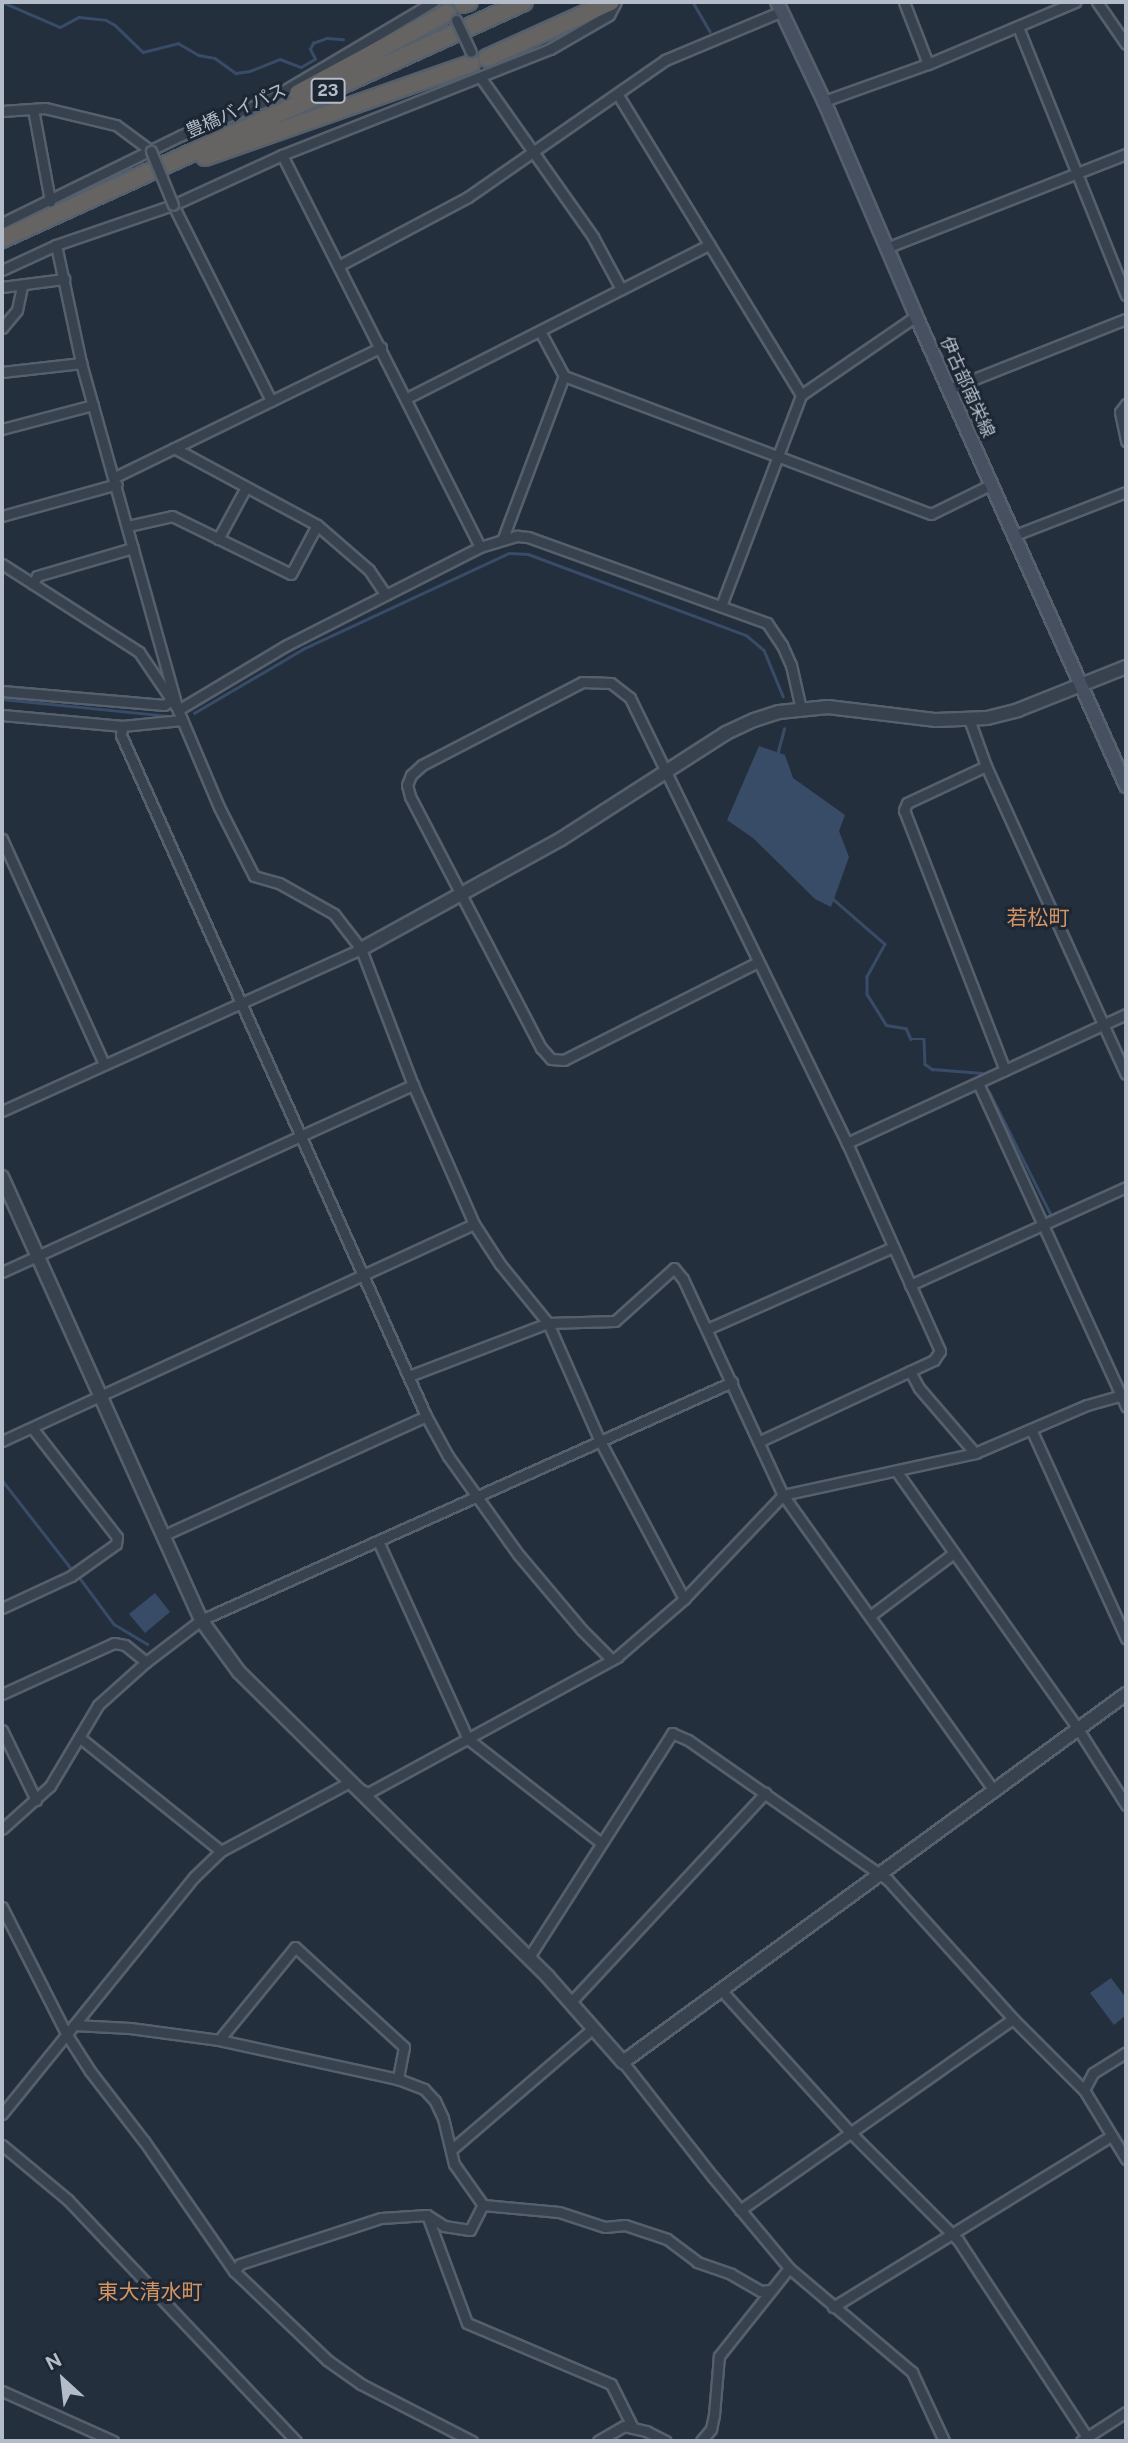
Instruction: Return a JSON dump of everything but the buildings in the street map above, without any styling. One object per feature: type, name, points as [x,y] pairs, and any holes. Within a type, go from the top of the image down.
[{"type":"highway","name":"豊橋バイパス","points":[[2,239],[524,2]]},
{"type":"highway","points":[[487,58],[614,2]]},
{"type":"highway","name":"23","points":[[195,151],[456,8]]},
{"type":"highway","name":"23","points":[[132,180],[176,169],[471,58]]},
{"type":"main road","name":"伊古部南栄線","points":[[779,6],[824,101],[916,316],[1125,777]]},
{"type":"street","points":[[2,223],[151,151],[268,100],[433,2]]},
{"type":"street","points":[[2,270],[57,245],[173,205],[282,155],[482,78],[562,42],[609,15],[614,2]]},
{"type":"street","points":[[904,2],[928,64]]},
{"type":"street","points":[[824,101],[928,64],[1075,2]]},
{"type":"street","points":[[1097,2],[1126,44]]},
{"type":"street","points":[[340,265],[468,197],[618,95],[664,60],[779,6]]},
{"type":"street","points":[[456,8],[471,58],[482,78],[593,237],[621,289]]},
{"type":"street","points":[[1018,27],[1126,295]]},
{"type":"street","points":[[618,95],[801,396]]},
{"type":"street","points":[[2,111],[45,108],[117,125],[151,151],[173,205],[271,401]]},
{"type":"street","points":[[33,109],[50,201]]},
{"type":"street","points":[[886,248],[1126,154]]},
{"type":"street","points":[[282,155],[340,265],[480,548]]},
{"type":"street","points":[[57,245],[81,363],[116,480],[178,710],[254,876],[279,883],[334,914],[361,949],[412,1085],[474,1224],[500,1264],[548,1323],[599,1439],[684,1599]]},
{"type":"street","points":[[407,398],[709,245]]},
{"type":"street","points":[[2,287],[64,279]]},
{"type":"street","points":[[2,328],[17,310],[22,286]]},
{"type":"street","points":[[721,606],[801,396],[916,316]]},
{"type":"street","points":[[949,389],[1126,319]]},
{"type":"street","points":[[540,331],[564,376],[931,514],[992,484]]},
{"type":"street","points":[[2,516],[116,480],[174,448],[381,347]]},
{"type":"street","points":[[2,372],[81,363]]},
{"type":"street","points":[[503,538],[564,376]]},
{"type":"street","points":[[1126,404],[1121,412],[1126,441]]},
{"type":"street","points":[[2,429],[93,405]]},
{"type":"street","points":[[174,448],[245,489],[317,525],[369,570],[386,595]]},
{"type":"street","points":[[218,539],[245,489]]},
{"type":"street","points":[[1015,535],[1126,492]]},
{"type":"street","points":[[128,526],[172,516],[291,574],[317,525]]},
{"type":"street","points":[[178,710],[287,645],[480,548],[503,538],[528,537],[767,623],[782,645],[791,665],[801,709]]},
{"type":"street","points":[[33,584],[37,576],[133,548]]},
{"type":"street","points":[[2,564],[139,652],[178,710]]},
{"type":"street","points":[[2,1111],[361,949],[561,839],[741,726],[766,716],[801,709],[848,708],[936,720],[969,719],[1011,712],[1126,667]]},
{"type":"street","points":[[758,962],[564,1060],[551,1059],[541,1048],[410,796],[407,785],[411,775],[422,765],[582,682],[611,683],[630,698],[847,1143],[940,1351],[934,1360],[760,1441]]},
{"type":"street","points":[[2,691],[163,705],[170,701]]},
{"type":"street","points":[[2,715],[122,726],[182,720]]},
{"type":"street","points":[[969,719],[986,766],[1126,1074]]},
{"type":"street","points":[[122,726],[121,735],[426,1416],[449,1456],[518,1554],[582,1630],[612,1660]]},
{"type":"street","points":[[986,766],[907,803],[904,810],[1005,1070]]},
{"type":"street","points":[[2,839],[104,1064]]},
{"type":"street","points":[[847,1143],[1126,1014]]},
{"type":"street","points":[[978,1083],[1124,1394],[1126,1407]]},
{"type":"street","points":[[2,1272],[412,1085]]},
{"type":"street","points":[[2,1177],[201,1620],[239,1672],[348,1783],[529,1957],[623,2062],[789,2268],[912,2372],[944,2441]]},
{"type":"street","points":[[910,1284],[1126,1187]]},
{"type":"street","points":[[2,1441],[474,1224]]},
{"type":"street","points":[[706,1329],[893,1247]]},
{"type":"street","points":[[409,1376],[548,1323],[615,1321],[674,1268],[683,1279],[783,1494],[994,1791]]},
{"type":"street","points":[[910,1371],[919,1388],[975,1453]]},
{"type":"street","points":[[2,1829],[50,1786],[98,1705],[146,1662],[201,1620],[479,1496],[599,1439],[732,1382]]},
{"type":"street","points":[[348,1783],[368,1793],[612,1660],[684,1599],[783,1494],[897,1472],[975,1453],[1087,1405],[1124,1394]]},
{"type":"street","points":[[162,1536],[426,1416]]},
{"type":"street","points":[[2,1608],[71,1576],[116,1544],[117,1537],[32,1428]]},
{"type":"street","points":[[1031,1429],[1126,1638]]},
{"type":"street","points":[[897,1472],[1078,1729],[1126,1805]]},
{"type":"street","points":[[378,1541],[468,1739],[600,1842]]},
{"type":"street","points":[[870,1616],[954,1553]]},
{"type":"street","points":[[2,1694],[114,1643],[125,1645],[146,1662]]},
{"type":"street","points":[[623,2062],[723,1992],[1126,1694]]},
{"type":"street","points":[[2,1730],[36,1800]]},
{"type":"street","points":[[529,1957],[672,1733],[688,1740],[882,1875],[1013,2019],[1084,2090],[1126,2159]]},
{"type":"street","points":[[79,1737],[221,1851]]},
{"type":"street","points":[[2,2114],[194,1877],[221,1851],[348,1783]]},
{"type":"street","points":[[570,2003],[765,1793]]},
{"type":"street","points":[[2,1907],[67,2035],[234,2271],[327,2360],[361,2384],[472,2441]]},
{"type":"street","points":[[219,2040],[295,1947],[404,2047],[398,2079]]},
{"type":"street","points":[[723,1992],[851,2133],[951,2233],[1084,2439],[1126,2412]]},
{"type":"street","points":[[740,2210],[1013,2019]]},
{"type":"street","points":[[74,2025],[130,2028],[219,2040],[398,2079],[424,2089],[435,2101],[454,2164],[483,2205],[559,2212],[605,2227],[625,2225],[667,2239],[697,2262],[731,2274],[761,2291],[770,2290]]},
{"type":"street","points":[[451,2150],[592,2029]]},
{"type":"street","points":[[1084,2090],[1093,2073],[1126,2052]]},
{"type":"street","points":[[834,2307],[1111,2136]]},
{"type":"street","points":[[2,2145],[68,2200],[296,2441]]},
{"type":"street","points":[[234,2271],[240,2264],[382,2218],[427,2215],[444,2226],[470,2230],[483,2205]]},
{"type":"street","points":[[427,2215],[467,2323],[611,2384],[633,2428]]},
{"type":"street","points":[[701,2441],[711,2429],[714,2415],[719,2356],[789,2268]]},
{"type":"street","points":[[2,2392],[113,2441]]},
{"type":"street","points":[[598,2441],[624,2426],[662,2437],[666,2441]]},
{"type":"water","points":[[759,746],[785,755],[793,778],[845,815],[839,831],[849,857],[831,907],[815,899],[753,838],[727,820]]},
{"type":"water","points":[[155,1593],[170,1612],[145,1633],[129,1614]]},
{"type":"water","points":[[1111,1978],[1126,1998],[1126,2015],[1114,2025],[1090,1993]]},
{"type":"waterway","points":[[2,2],[60,27],[79,17],[106,20],[115,25],[143,52],[178,43],[199,55],[215,58],[236,73],[250,71],[280,59],[301,67],[315,59],[310,49],[313,43],[327,38],[343,39]]},
{"type":"waterway","points":[[693,2],[710,31]]},
{"type":"waterway","points":[[194,713],[303,649],[509,553],[528,554],[746,635],[764,650],[783,696]]},
{"type":"waterway","points":[[2,699],[170,716]]},
{"type":"waterway","points":[[777,755],[784,729]]},
{"type":"waterway","points":[[832,898],[885,944],[867,976],[867,994],[886,1025],[906,1028],[911,1039],[924,1039],[925,1064],[932,1069],[982,1073]]},
{"type":"waterway","points":[[989,1091],[1050,1213]]},
{"type":"waterway","points":[[2,1480],[73,1571]]},
{"type":"waterway","points":[[79,1577],[114,1624],[147,1644]]},
{"type":"district","name":"若松町","points":[[1038,918]]},
{"type":"district","name":"東大清水町","points":[[150,2292]]}]
